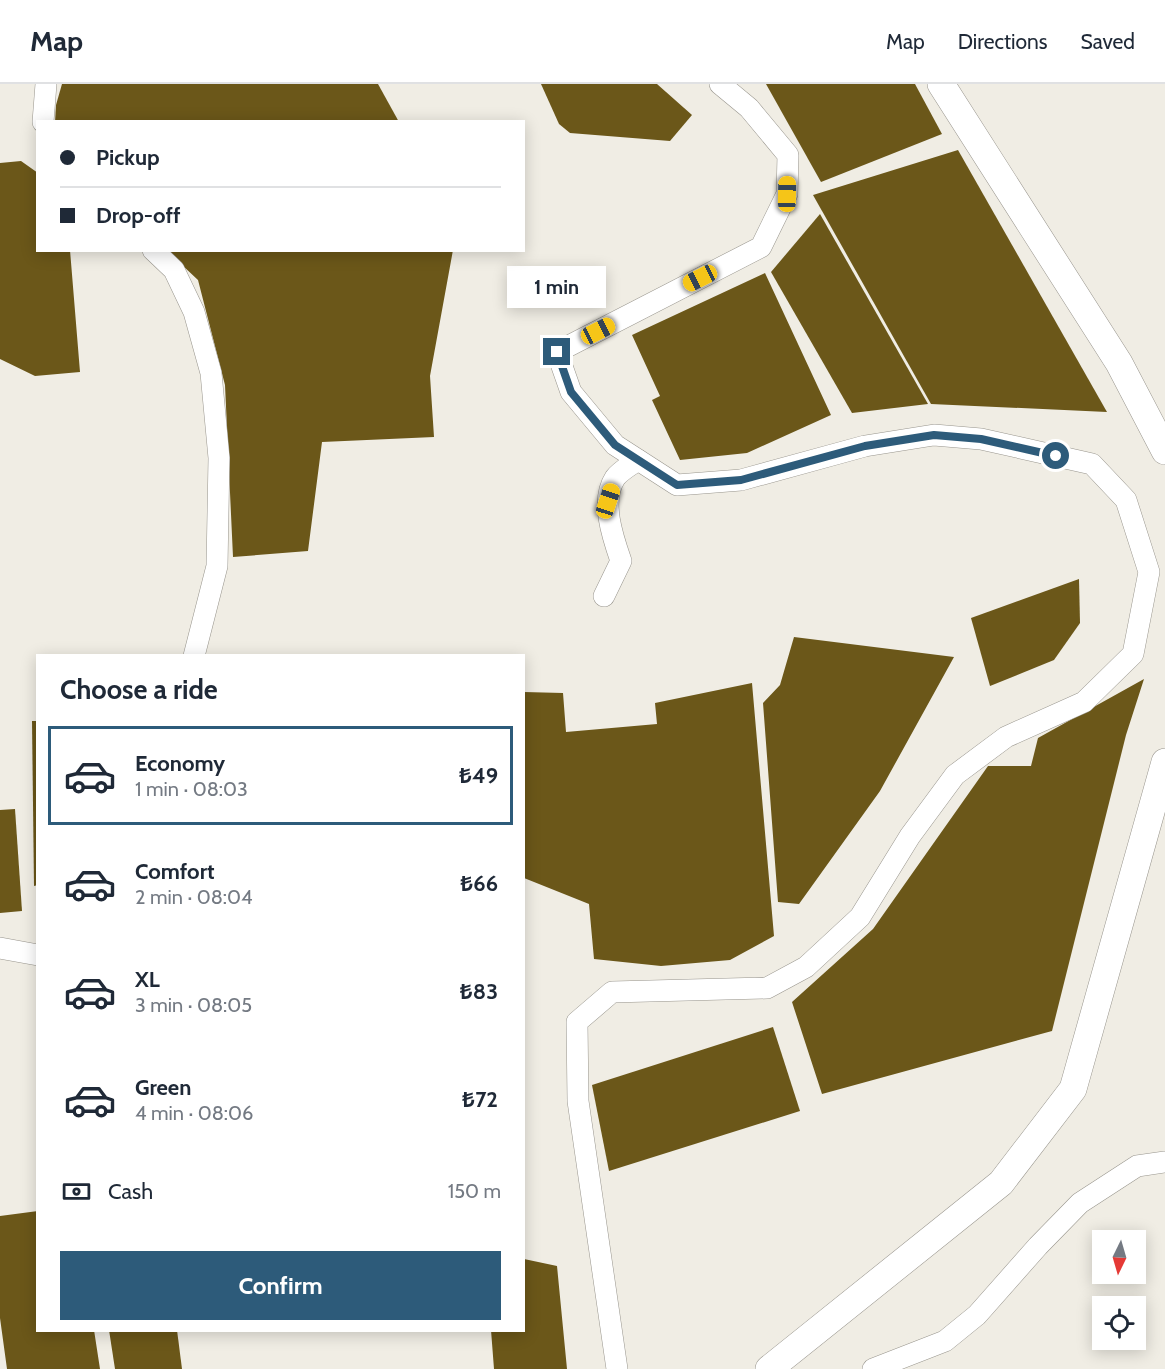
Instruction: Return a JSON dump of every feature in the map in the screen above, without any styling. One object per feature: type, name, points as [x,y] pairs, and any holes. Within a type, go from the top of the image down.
[{"type":"street","points":[[43,120],[46,84]]},
{"type":"street","points":[[617,1369],[579,1101],[577,1022],[612,992],[767,988],[807,967],[860,917],[910,836],[955,776],[1006,737],[1084,702],[1133,654],[1149,572],[1126,500],[1092,464],[981,439],[934,435],[865,446],[741,480],[677,485],[615,445],[571,392],[557,352],[761,247],[787,194],[788,155],[749,108],[720,84]]},
{"type":"street","points":[[941,84],[1119,363],[1164,449]]},
{"type":"street","points":[[155,252],[174,270],[194,312],[211,373],[219,458],[217,566],[195,654]]},
{"type":"street","points":[[604,596],[621,561],[611,532],[608,501],[615,478],[638,460]]},
{"type":"street","points":[[769,1369],[1001,1183],[1073,1089],[1165,762]]},
{"type":"street","points":[[0,948],[36,955]]},
{"type":"street","points":[[873,1369],[945,1341],[977,1315],[1031,1253],[1080,1203],[1137,1166],[1165,1162]]},
{"type":"building","points":[[62,84],[378,84],[398,120],[55,120],[56,105]]},
{"type":"building","points":[[541,84],[657,84],[692,115],[670,141],[570,133],[559,124]]},
{"type":"building","points":[[766,84],[915,84],[942,134],[821,182]]},
{"type":"building","points":[[958,150],[1107,412],[931,404],[813,195]]},
{"type":"building","points":[[21,161],[36,172],[36,252],[70,252],[80,372],[35,376],[0,359],[0,163]]},
{"type":"building","points":[[820,214],[928,404],[852,413],[771,272]]},
{"type":"building","points":[[168,252],[453,252],[430,376],[434,437],[322,442],[308,551],[233,557],[225,385],[198,280]]},
{"type":"building","points":[[765,273],[831,415],[747,453],[680,460],[652,400],[660,396],[632,335]]},
{"type":"building","points":[[1079,579],[1080,623],[1054,660],[990,686],[971,618]]},
{"type":"building","points":[[794,637],[954,657],[880,791],[799,904],[778,902],[763,703],[780,685]]},
{"type":"building","points":[[1144,679],[1126,735],[1052,1031],[822,1094],[792,1002],[873,929],[988,766],[1031,766],[1038,738]]},
{"type":"building","points":[[752,683],[774,936],[730,960],[661,966],[594,959],[589,904],[525,878],[525,692],[563,693],[566,732],[657,724],[655,703]]},
{"type":"building","points":[[32,721],[36,721],[36,886],[34,886]]},
{"type":"building","points":[[15,809],[22,911],[0,913],[0,810]]},
{"type":"building","points":[[773,1027],[800,1111],[609,1171],[592,1085]]},
{"type":"building","points":[[36,1211],[36,1332],[94,1332],[100,1369],[7,1369],[0,1318],[0,1216]]},
{"type":"building","points":[[525,1259],[557,1266],[567,1369],[494,1369],[491,1332],[525,1332]]},
{"type":"building","points":[[109,1332],[177,1332],[182,1369],[115,1369]]},
{"type":"route","points":[[557,352],[571,392],[615,445],[677,485],[741,480],[865,446],[934,435],[981,439],[1056,456]]}]
